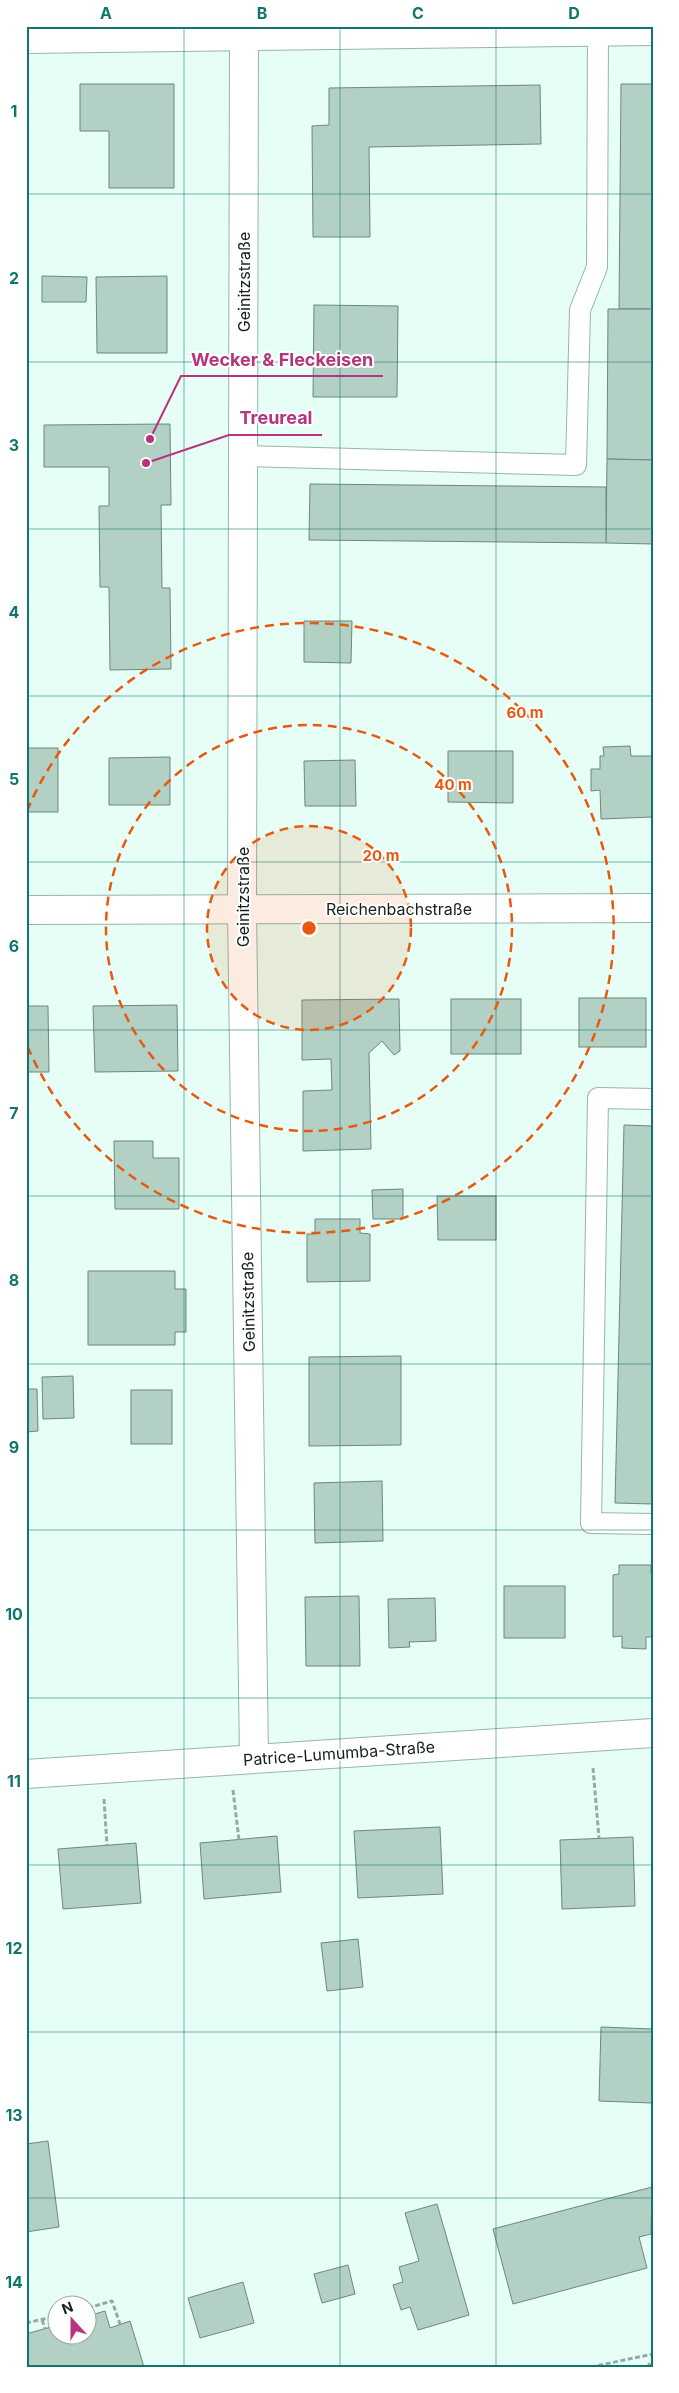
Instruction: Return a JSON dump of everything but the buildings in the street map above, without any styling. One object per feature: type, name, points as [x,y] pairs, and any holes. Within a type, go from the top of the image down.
[{"type":"street","points":[[26,39],[653,31]]},
{"type":"street","name":"Geinitzstraße","points":[[242,1759],[244,37]]},
{"type":"street","name":"Reichenbachstraße","points":[[26,910],[653,908]]},
{"type":"street","name":"Patrice-Lumumba-Straße","points":[[26,1774],[653,1734]]},
{"type":"lane","points":[[243,456],[576,465],[580,310],[597,267],[598,32]]},
{"type":"lane","points":[[653,1099],[598,1098],[591,1523],[653,1524]]},
{"type":"path","points":[[591,1737],[599,1838]]},
{"type":"path","points":[[239,1840],[242,1759]]},
{"type":"path","points":[[101,1768],[108,1845]]},
{"type":"path","points":[[98,2305],[112,2301],[120,2324]]},
{"type":"path","points":[[26,2323],[48,2318]]},
{"type":"path","points":[[42,2320],[45,2328]]},
{"type":"path","points":[[591,2367],[653,2354]]},
{"type":"path","points":[[647,2367],[653,2360]]},
{"type":"place","name":"Wecker & Fleckeisen","points":[[150,439]]},
{"type":"place","name":"Treureal","points":[[146,463]]}]
